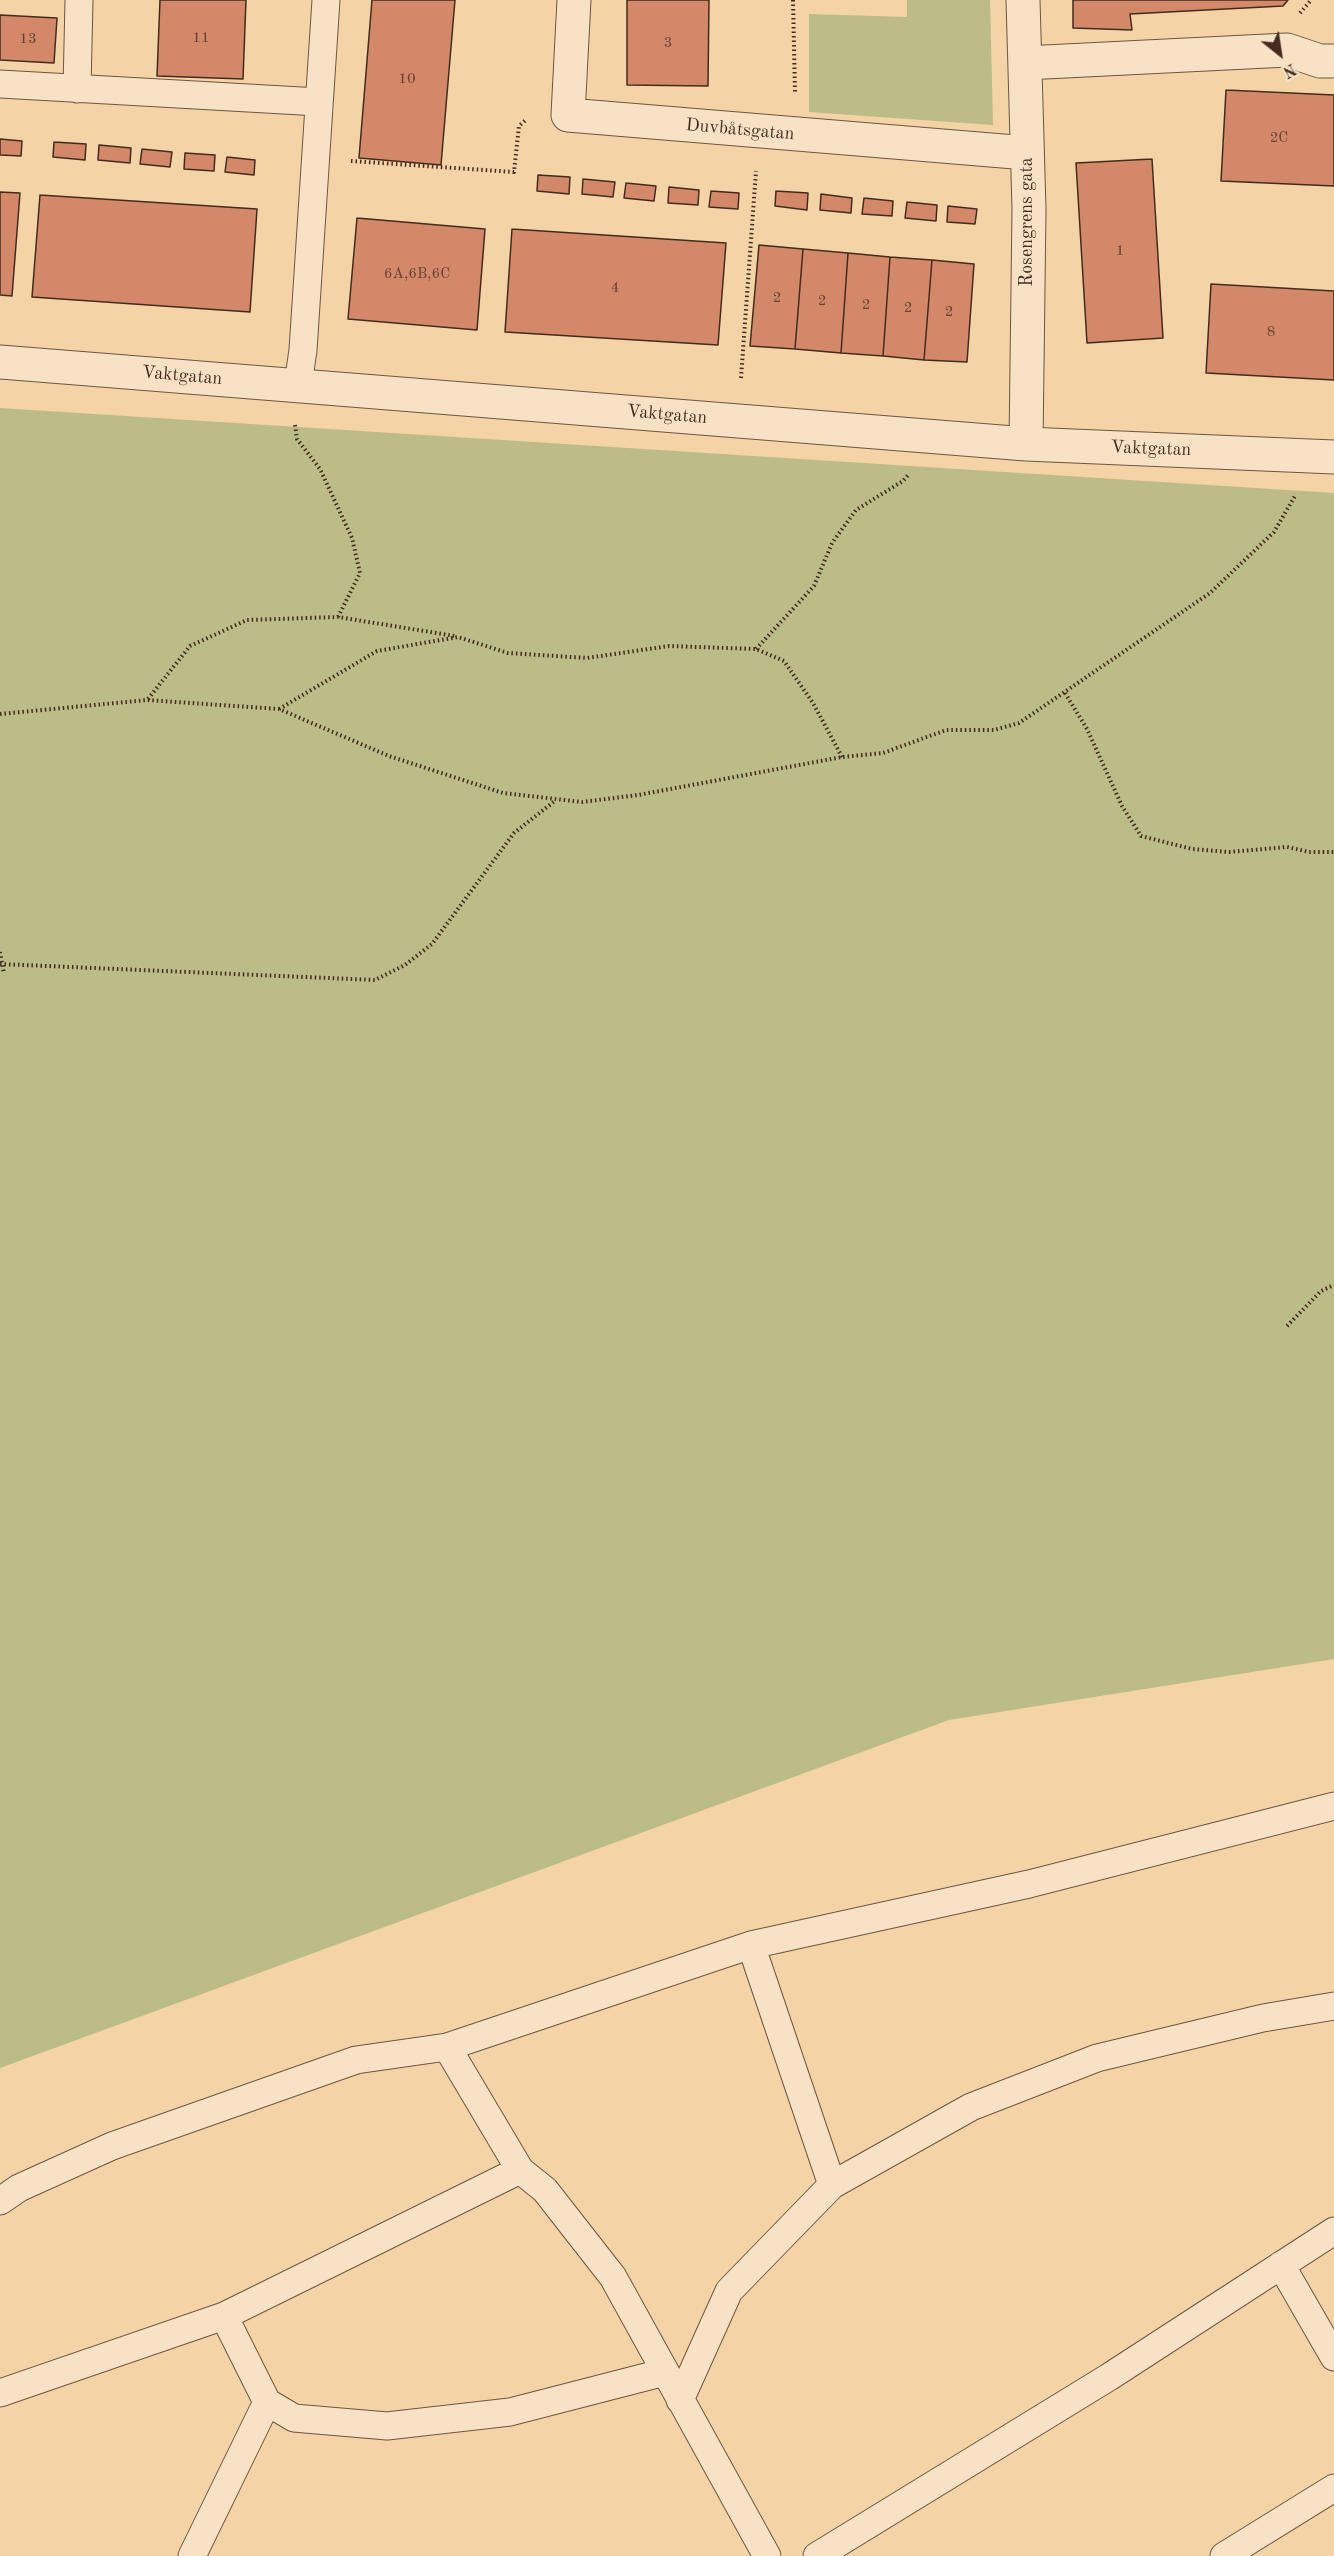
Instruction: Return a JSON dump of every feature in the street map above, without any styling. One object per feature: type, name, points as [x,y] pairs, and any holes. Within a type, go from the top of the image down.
[{"type":"street","points":[[568,116],[574,0]]},
{"type":"street","name":"Rosengrens gata","points":[[1023,0],[1029,209],[1026,444]]},
{"type":"street","points":[[1025,63],[1287,50],[1320,62],[1334,61]]},
{"type":"street","name":"Duvbåtsgatan","points":[[568,116],[1027,153]]},
{"type":"street","name":"Vaktgatan","points":[[0,362],[1026,444],[1327,457]]},
{"type":"lane","points":[[77,89],[79,0]]},
{"type":"lane","points":[[298,386],[303,350],[326,0]]},
{"type":"lane","points":[[0,84],[319,102]]},
{"type":"lane","points":[[0,2201],[19,2188],[112,2146],[356,2060],[447,2047],[751,1945],[1029,1884],[1334,1806]]},
{"type":"lane","points":[[751,1945],[832,2186]]},
{"type":"lane","points":[[680,2400],[729,2290],[832,2186],[971,2108],[1097,2058],[1263,2018],[1334,2006]]},
{"type":"lane","points":[[447,2047],[520,2170],[545,2190],[613,2277],[767,2556]]},
{"type":"lane","points":[[0,2393],[224,2316],[520,2170]]},
{"type":"lane","points":[[817,2556],[1110,2377],[1334,2231]]},
{"type":"lane","points":[[1281,2265],[1334,2357]]},
{"type":"lane","points":[[224,2316],[267,2402],[294,2418],[387,2426],[510,2412],[665,2372]]},
{"type":"lane","points":[[192,2556],[267,2402]]},
{"type":"lane","points":[[1224,2556],[1334,2488]]},
{"type":"path","points":[[793,0],[796,134]]},
{"type":"path","points":[[316,159],[514,172],[519,126],[533,115],[568,116]]},
{"type":"path","points":[[741,378],[759,132]]},
{"type":"path","points":[[298,386],[292,408],[297,439],[320,469],[352,538],[360,573],[338,617]]},
{"type":"path","points":[[756,649],[814,586],[832,543],[856,510],[903,481],[942,436]]},
{"type":"path","points":[[0,714],[147,700],[279,709],[389,756],[503,794],[582,802],[638,795],[842,757],[883,753],[946,730],[994,730],[1019,723],[1065,693],[1210,593],[1274,532],[1327,457]]},
{"type":"path","points":[[147,700],[190,646],[247,620],[338,617],[458,637],[508,653],[587,658],[669,646],[756,649],[784,661],[813,703],[842,757]]},
{"type":"path","points":[[279,709],[377,651],[458,637]]},
{"type":"path","points":[[1065,693],[1087,729],[1122,806],[1141,836],[1192,849],[1229,852],[1287,847],[1309,852],[1334,852]]},
{"type":"path","points":[[1,964],[375,980],[405,965],[432,944],[514,833],[557,799]]},
{"type":"path","points":[[0,952],[3,974]]},
{"type":"path","points":[[1287,1326],[1321,1291],[1334,1285]]},
{"type":"green space","points":[[907,0],[990,0],[993,125],[809,112],[809,14],[907,17]]},
{"type":"green space","points":[[0,408],[1334,493],[1334,1659],[949,1720],[0,2068]]},
{"type":"building","points":[[160,0],[246,0],[243,79],[157,76]]},
{"type":"building","points":[[372,0],[455,0],[441,165],[359,158]]},
{"type":"building","points":[[627,0],[709,0],[708,86],[627,85]]},
{"type":"building","points":[[1073,0],[1288,0],[1283,6],[1130,14],[1132,30],[1073,28]]},
{"type":"building","points":[[0,15],[57,18],[54,63],[0,60]]},
{"type":"building","points":[[1226,90],[1334,95],[1334,186],[1221,181]]},
{"type":"building","points":[[0,139],[22,141],[21,156],[0,155]]},
{"type":"building","points":[[54,142],[86,144],[85,160],[53,157]]},
{"type":"building","points":[[99,145],[131,148],[130,163],[98,160]]},
{"type":"building","points":[[142,149],[172,152],[170,167],[140,164]]},
{"type":"building","points":[[185,153],[215,155],[214,171],[184,169]]},
{"type":"building","points":[[227,157],[255,160],[254,175],[225,172]]},
{"type":"building","points":[[1152,159],[1163,338],[1087,343],[1076,163]]},
{"type":"building","points":[[538,175],[570,177],[569,194],[537,191]]},
{"type":"building","points":[[583,179],[615,182],[613,197],[582,194]]},
{"type":"building","points":[[626,183],[656,186],[654,201],[624,198]]},
{"type":"building","points":[[669,187],[699,190],[698,205],[668,203]]},
{"type":"building","points":[[711,191],[739,193],[738,209],[709,207]]},
{"type":"building","points":[[776,191],[808,193],[807,210],[775,206]]},
{"type":"building","points":[[0,192],[20,193],[12,296],[0,295]]},
{"type":"building","points":[[821,194],[852,198],[851,213],[820,210]]},
{"type":"building","points":[[40,195],[257,209],[250,312],[32,297]]},
{"type":"building","points":[[864,198],[893,201],[892,216],[862,214]]},
{"type":"building","points":[[907,202],[937,205],[936,221],[905,218]]},
{"type":"building","points":[[948,206],[977,209],[975,224],[947,222]]},
{"type":"building","points":[[357,218],[485,229],[477,330],[348,319]]},
{"type":"building","points":[[512,229],[726,243],[718,345],[505,332]]},
{"type":"building","points":[[759,245],[803,249],[795,349],[750,346]]},
{"type":"building","points":[[803,249],[848,253],[841,353],[795,349]]},
{"type":"building","points":[[848,253],[890,257],[883,356],[841,353]]},
{"type":"building","points":[[890,257],[932,260],[924,360],[883,356]]},
{"type":"building","points":[[932,260],[974,264],[967,362],[924,360]]},
{"type":"building","points":[[1211,284],[1334,291],[1334,380],[1206,373]]}]
